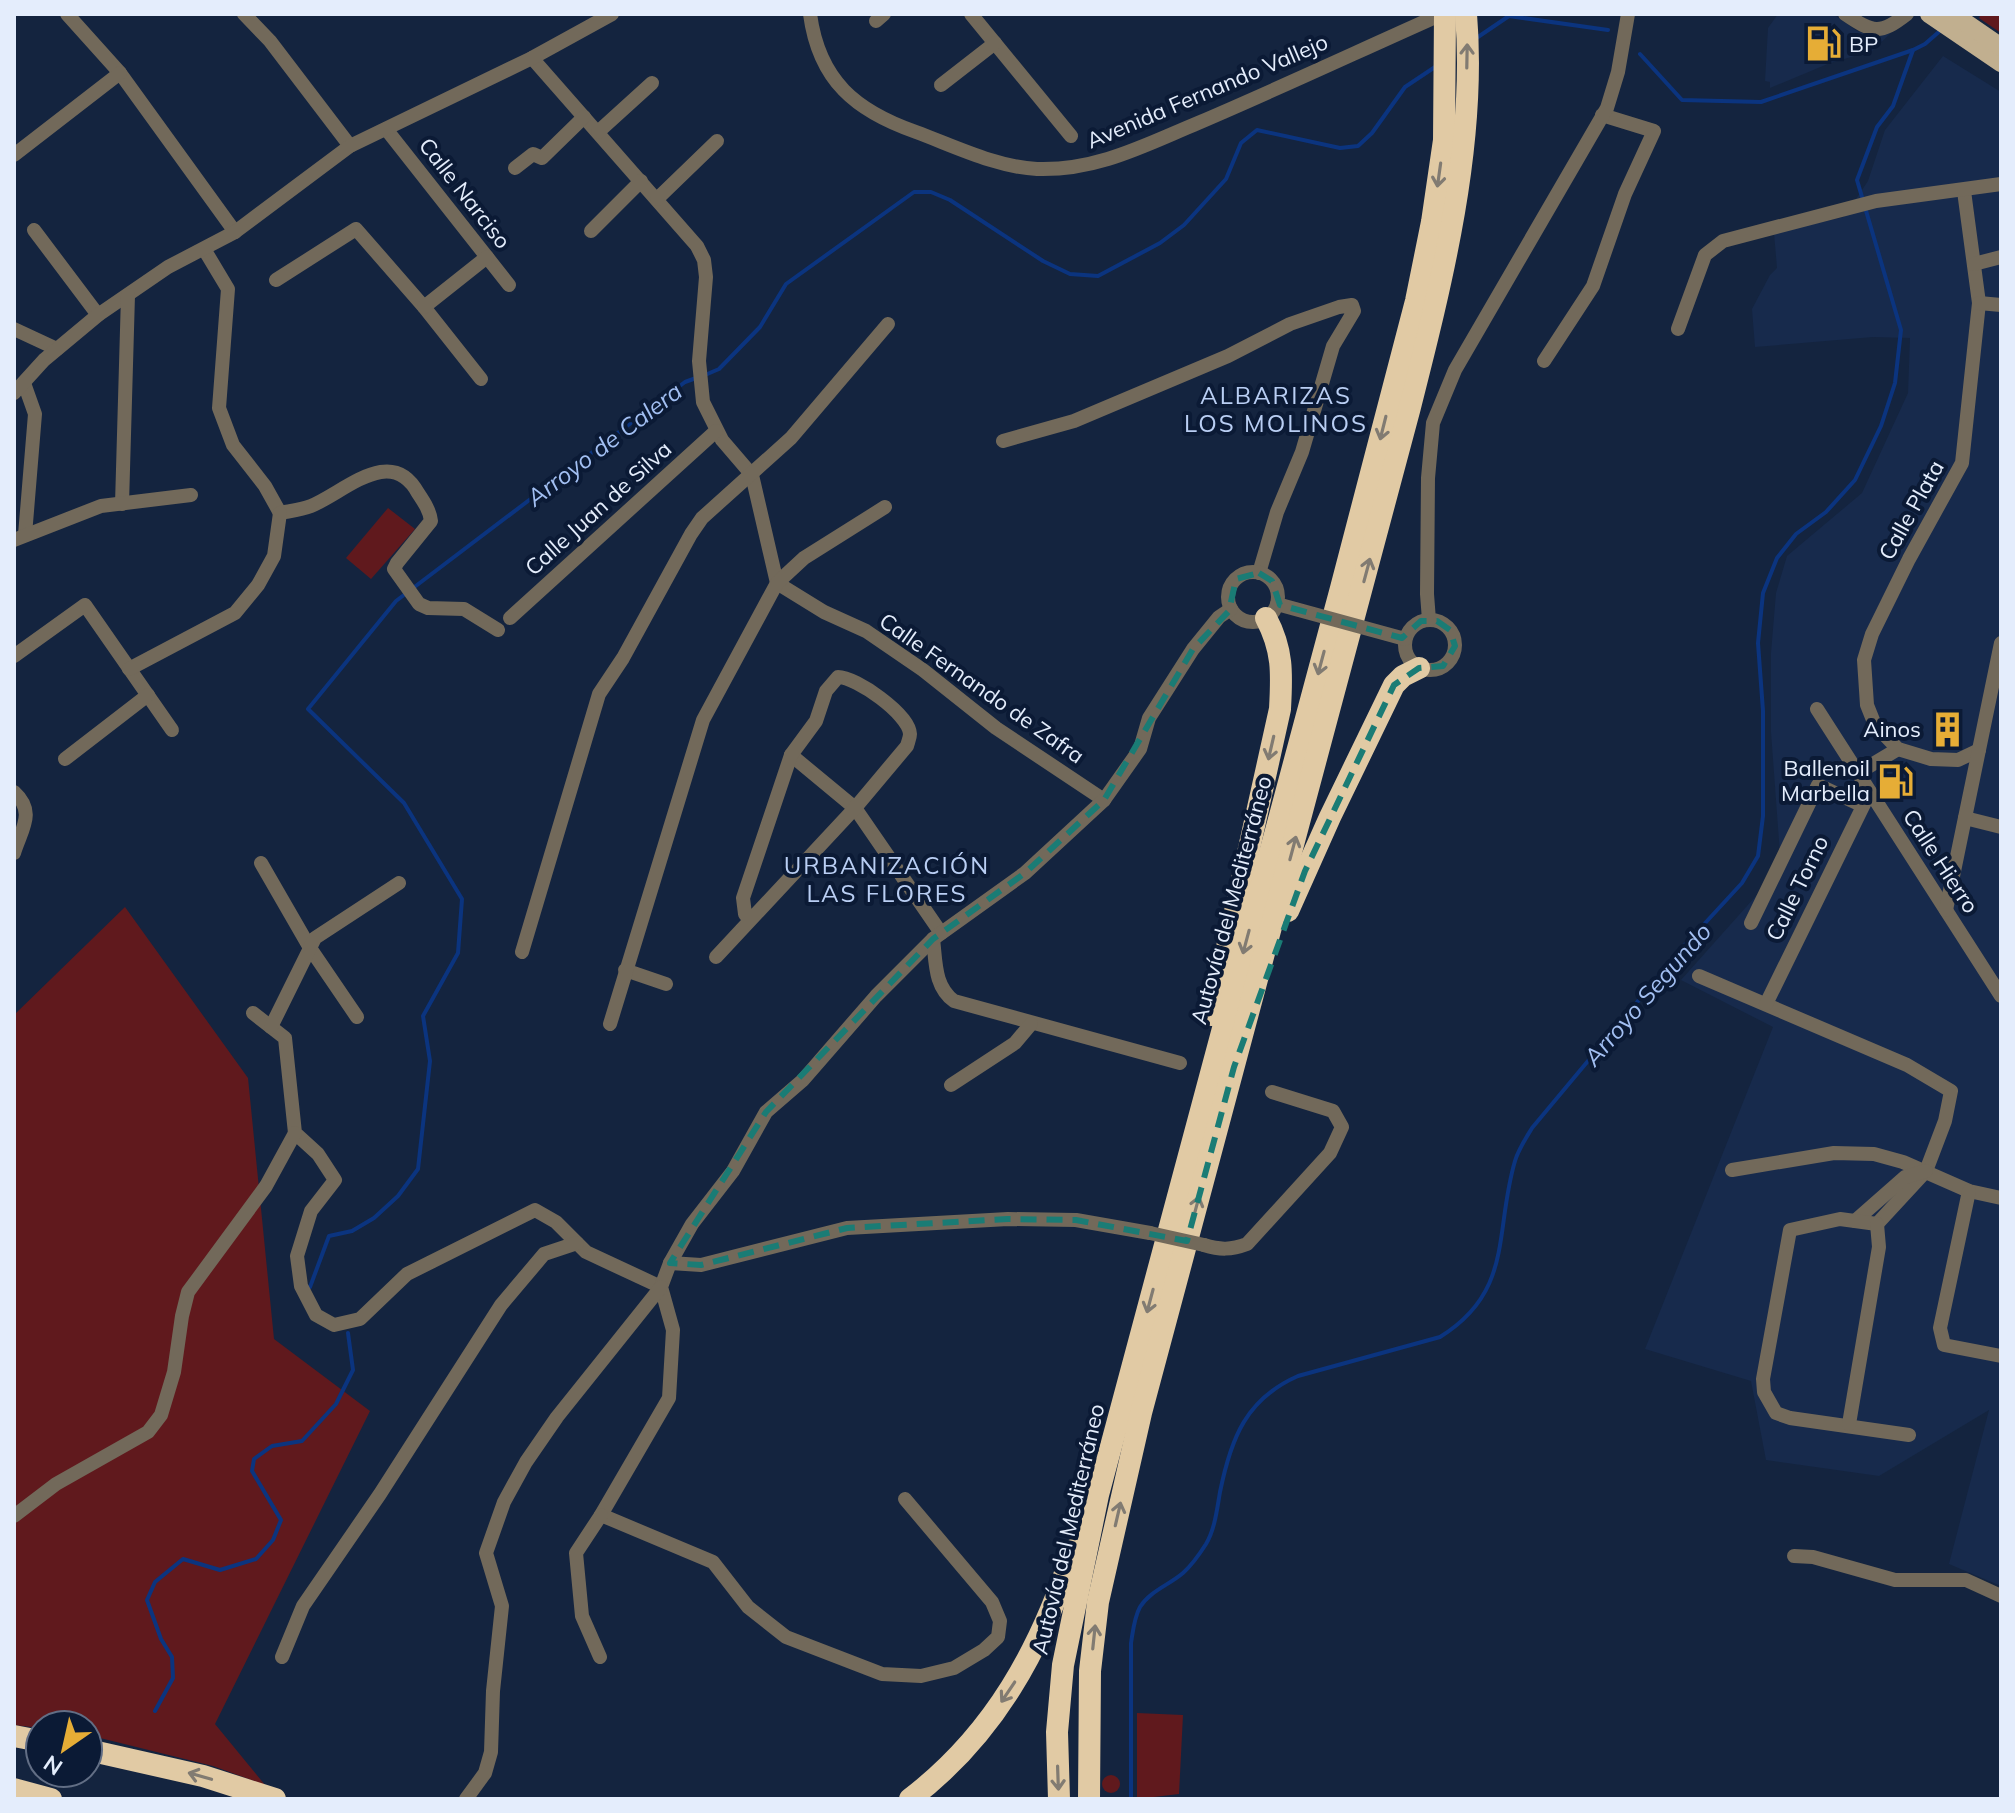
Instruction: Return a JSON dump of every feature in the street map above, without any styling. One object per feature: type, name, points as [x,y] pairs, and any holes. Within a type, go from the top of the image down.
[{"type":"highway","name":"Autovía del Mediterráneo","points":[[1089,1799],[1090,1671],[1101,1590],[1141,1413],[1435,309],[1456,205],[1455,98],[1444,14]]},
{"type":"highway","name":"Autovía del Mediterráneo","points":[[1059,1799],[1057,1732],[1066,1645],[1098,1495],[1416,301],[1444,140],[1455,98],[1466,14]]},
{"type":"highway","points":[[1197,1128],[1205,1049],[1280,709],[1282,673],[1272,611]]},
{"type":"highway","points":[[1234,1067],[1249,1039],[1286,917],[1323,831],[1394,685],[1419,668]]},
{"type":"highway","points":[[910,1799],[955,1760],[978,1734],[1027,1662],[1056,1600],[1079,1529],[1098,1495]]},
{"type":"highway","points":[[104,1754],[203,1776],[275,1799]]},
{"type":"highway","points":[[14,1789],[51,1799]]},
{"type":"main road","points":[[1929,14],[1968,27],[2001,47]]},
{"type":"main road","points":[[1953,14],[2001,63]]},
{"type":"street","points":[[67,14],[120,73],[235,232]]},
{"type":"street","points":[[244,14],[270,41],[350,146]]},
{"type":"street","points":[[191,495],[101,506],[20,537],[35,414],[19,388],[57,349],[98,315],[168,267],[235,232],[350,146],[532,58],[612,14]]},
{"type":"street","name":"Avenida Fernando Vallejo","points":[[810,14],[832,77],[845,94],[863,109],[885,121],[994,161],[1035,169],[1079,168],[1118,156],[1444,14]]},
{"type":"street","points":[[971,14],[1071,136]]},
{"type":"street","points":[[1845,14],[1875,30],[1883,30],[1907,14]]},
{"type":"street","points":[[1429,620],[1428,478],[1433,423],[1455,370],[1602,115],[1618,72],[1625,18]]},
{"type":"street","points":[[941,85],[995,43]]},
{"type":"street","points":[[532,58],[657,199],[697,246],[704,260],[706,277],[699,361],[700,389],[716,431],[752,475],[777,583]]},
{"type":"street","points":[[14,155],[120,73]]},
{"type":"street","points":[[598,132],[652,83]]},
{"type":"street","points":[[1544,361],[1593,286],[1625,194],[1654,131],[1602,115]]},
{"type":"street","points":[[515,168],[533,154],[542,158],[584,117]]},
{"type":"street","name":"Calle Narciso","points":[[386,129],[509,285]]},
{"type":"street","points":[[657,199],[717,141]]},
{"type":"street","points":[[591,231],[641,181]]},
{"type":"street","points":[[1678,329],[1705,255],[1723,241],[1876,201],[2001,184]]},
{"type":"street","name":"Calle Plata","points":[[1898,749],[1875,725],[1867,705],[1864,660],[1872,634],[1909,559],[1962,463],[1979,303],[1964,191]]},
{"type":"street","points":[[276,280],[356,229],[481,379]]},
{"type":"street","points":[[34,230],[98,315]]},
{"type":"street","points":[[129,669],[235,613],[258,585],[274,556],[280,513],[265,486],[233,445],[219,408],[228,289],[204,249]]},
{"type":"street","points":[[424,307],[487,257]]},
{"type":"street","points":[[1974,264],[2001,257]]},
{"type":"street","points":[[122,504],[128,295]]},
{"type":"street","points":[[1979,303],[2001,305]]},
{"type":"street","points":[[1003,441],[1074,421],[1228,356],[1290,324],[1352,305],[1354,311],[1329,357],[1302,452],[1277,512],[1259,573]]},
{"type":"street","points":[[522,952],[599,694],[623,658],[691,534],[702,518],[791,438],[888,324]]},
{"type":"street","points":[[14,329],[57,349]]},
{"type":"street","name":"Calle Juan de Silva","points":[[510,618],[716,431]]},
{"type":"street","points":[[280,513],[313,505],[376,472],[402,474],[412,482],[431,521],[397,563],[394,569],[398,576],[419,604],[428,608],[464,609],[498,630]]},
{"type":"street","points":[[610,1024],[703,720],[777,583],[804,558],[885,507]]},
{"type":"street","points":[[1272,611],[1277,588],[1272,581],[1259,573],[1243,574],[1231,585],[1231,609],[1251,622],[1272,611],[1405,639]]},
{"type":"street","name":"Calle Fernando de Zafra","points":[[777,583],[824,612],[866,631],[923,670],[996,728],[1104,800]]},
{"type":"street","points":[[14,656],[85,605],[172,730]]},
{"type":"street","points":[[466,1799],[485,1773],[491,1752],[493,1691],[502,1606],[486,1553],[504,1502],[526,1462],[557,1417],[661,1287],[670,1263],[692,1224],[733,1171],[766,1112],[803,1080],[876,996],[937,936],[1025,873],[1104,800],[1140,749],[1149,718],[1193,649],[1219,617],[1231,609]]},
{"type":"street","points":[[1429,620],[1437,621],[1450,630],[1454,638],[1453,654],[1443,666],[1427,670],[1419,668],[1409,659],[1405,639],[1414,625],[1429,620]]},
{"type":"street","points":[[1946,910],[1979,750],[1993,717],[2001,643]]},
{"type":"street","points":[[716,957],[855,808],[907,746],[910,734],[904,720],[880,698],[849,677],[838,677],[826,691],[816,721],[791,755],[743,898],[745,914],[750,920]]},
{"type":"street","points":[[65,759],[148,695]]},
{"type":"street","name":"Calle Hierro","points":[[1817,709],[1999,990]]},
{"type":"street","points":[[1858,773],[1898,749],[1931,759],[1958,760],[1979,750]]},
{"type":"street","points":[[791,755],[855,808],[937,936],[938,982],[946,995],[954,1001],[1031,1024],[1180,1063]]},
{"type":"street","points":[[1751,923],[1818,785],[1861,805]]},
{"type":"street","points":[[14,792],[23,800],[27,813],[14,853]]},
{"type":"street","name":"Calle Torno","points":[[1766,1004],[1870,792]]},
{"type":"street","points":[[1965,818],[2001,827]]},
{"type":"street","points":[[261,863],[310,948],[357,1017]]},
{"type":"street","points":[[271,1027],[315,938],[399,883]]},
{"type":"street","points":[[625,970],[666,984]]},
{"type":"street","points":[[1699,976],[1907,1065],[1951,1091],[1945,1121],[1926,1171],[1877,1224],[1879,1247],[1849,1424]]},
{"type":"street","points":[[14,1516],[56,1484],[148,1432],[161,1415],[174,1372],[188,1292],[266,1186],[295,1133],[285,1038],[253,1013]]},
{"type":"street","points":[[951,1085],[1015,1043],[1031,1024]]},
{"type":"street","points":[[670,1263],[701,1265],[847,1228],[1008,1219],[1076,1220],[1150,1233],[1219,1250],[1235,1249],[1247,1244],[1330,1153],[1342,1127],[1333,1111],[1272,1092]]},
{"type":"street","points":[[295,1133],[318,1154],[335,1180],[311,1211],[297,1256],[301,1286],[316,1315],[334,1325],[360,1319],[407,1274],[535,1210],[556,1222],[586,1252],[661,1287],[673,1330],[669,1398],[576,1553],[582,1616],[600,1657]]},
{"type":"street","points":[[1732,1170],[1834,1153],[1874,1154],[1926,1171],[1969,1191],[2001,1198]]},
{"type":"street","points":[[1855,1221],[1905,1177],[1926,1171]]},
{"type":"street","points":[[1969,1191],[1940,1328],[1944,1345],[2001,1356]]},
{"type":"street","points":[[1877,1224],[1840,1219],[1790,1230],[1763,1379],[1764,1392],[1776,1413],[1790,1418],[1849,1424],[1909,1435]]},
{"type":"street","points":[[282,1657],[303,1606],[380,1494],[501,1305],[544,1254],[577,1243]]},
{"type":"street","points":[[601,1515],[713,1562],[748,1607],[786,1637],[882,1674],[921,1676],[954,1668],[984,1650],[998,1637],[1000,1621],[992,1602],[905,1499]]},
{"type":"street","points":[[1794,1556],[1816,1558],[1890,1580],[1966,1580],[2001,1596]]},
{"type":"highlighted area","points":[[1259,573],[1272,581],[1280,605],[1402,638],[1421,621],[1437,621],[1450,630],[1455,646],[1443,666],[1419,668],[1394,685],[1305,871],[1234,1067],[1187,1241],[1076,1220],[1008,1219],[847,1228],[701,1265],[670,1263],[766,1112],[933,939],[1025,873],[1104,800],[1193,649],[1229,611],[1236,579]]},
{"type":"shaded area","name":"BP","points":[[1778,14],[1833,14],[1857,31],[1872,36],[1895,29],[1872,51],[1830,63],[1770,88],[1770,82],[1765,81],[1768,28]]},
{"type":"shaded area","points":[[1981,14],[2001,16],[2001,33],[1979,18]]},
{"type":"shaded area","points":[[1943,56],[2001,92],[2001,1586],[1949,1564],[1989,1410],[1879,1476],[1766,1460],[1751,1381],[1645,1349],[1773,1027],[1681,980],[1781,868],[1771,732],[1771,653],[1776,593],[1787,556],[1862,493],[1908,393],[1910,338],[1873,337],[1755,347],[1752,309],[1777,268],[1774,233],[1844,217],[1868,181],[1885,130]]},
{"type":"shaded area","points":[[388,508],[415,529],[371,579],[346,558]]},
{"type":"shaded area","points":[[125,907],[248,1078],[274,1339],[370,1411],[215,1724],[265,1785],[213,1766],[104,1739],[104,1709],[24,1709],[24,1726],[14,1725],[14,1015]]},
{"type":"shaded area","points":[[1137,1713],[1183,1715],[1179,1794],[1137,1799]]},
{"type":"shaded area","points":[[1111,1775],[1120,1784],[1111,1793],[1102,1784]]},
{"type":"waterway","name":"Arroyo de Calera","points":[[1475,39],[1509,16],[1608,30]]},
{"type":"waterway","name":"Arroyo de Calera","points":[[1640,54],[1682,100],[1761,102],[1913,50],[1941,30]]},
{"type":"waterway","name":"Arroyo Segundo","points":[[1131,1799],[1131,1643],[1136,1616],[1144,1601],[1183,1573],[1206,1544],[1214,1525],[1230,1454],[1244,1422],[1265,1396],[1298,1376],[1440,1337],[1464,1319],[1491,1280],[1515,1161],[1532,1128],[1684,946],[1742,883],[1758,856],[1763,816],[1763,711],[1758,643],[1763,593],[1777,558],[1796,534],[1826,512],[1855,480],[1881,426],[1895,383],[1901,330],[1857,180],[1877,127],[1893,106],[1913,50]]},
{"type":"waterway","name":"Arroyo de Calera","points":[[705,375],[719,369],[760,327],[786,284],[914,192],[931,192],[950,200],[1043,261],[1070,274],[1098,276],[1160,243],[1184,225],[1226,179],[1241,143],[1257,130],[1340,148],[1358,146],[1372,133],[1405,87],[1435,67]]},
{"type":"waterway","name":"Arroyo de Calera","points":[[310,1287],[329,1236],[352,1231],[374,1218],[398,1196],[418,1169],[430,1061],[423,1016],[458,953],[462,899],[404,803],[308,709],[396,601],[685,382],[696,378]]},
{"type":"waterway","name":"Arroyo de Calera","points":[[155,1711],[173,1678],[172,1657],[161,1639],[147,1600],[155,1582],[183,1559],[220,1570],[256,1559],[273,1540],[281,1520],[252,1471],[254,1459],[272,1446],[302,1441],[336,1404],[353,1370],[348,1333]]},
{"type":"place","name":"BP","points":[[1823,44]]},
{"type":"place","name":"Ainos","points":[[1947,729]]},
{"type":"place","name":"Ballenoil Marbella","points":[[1896,781]]},
{"type":"district","name":"ALBARIZAS LOS MOLINOS","points":[[1276,409]]},
{"type":"district","name":"URBANIZACIÓN LAS FLORES","points":[[887,879]]}]
